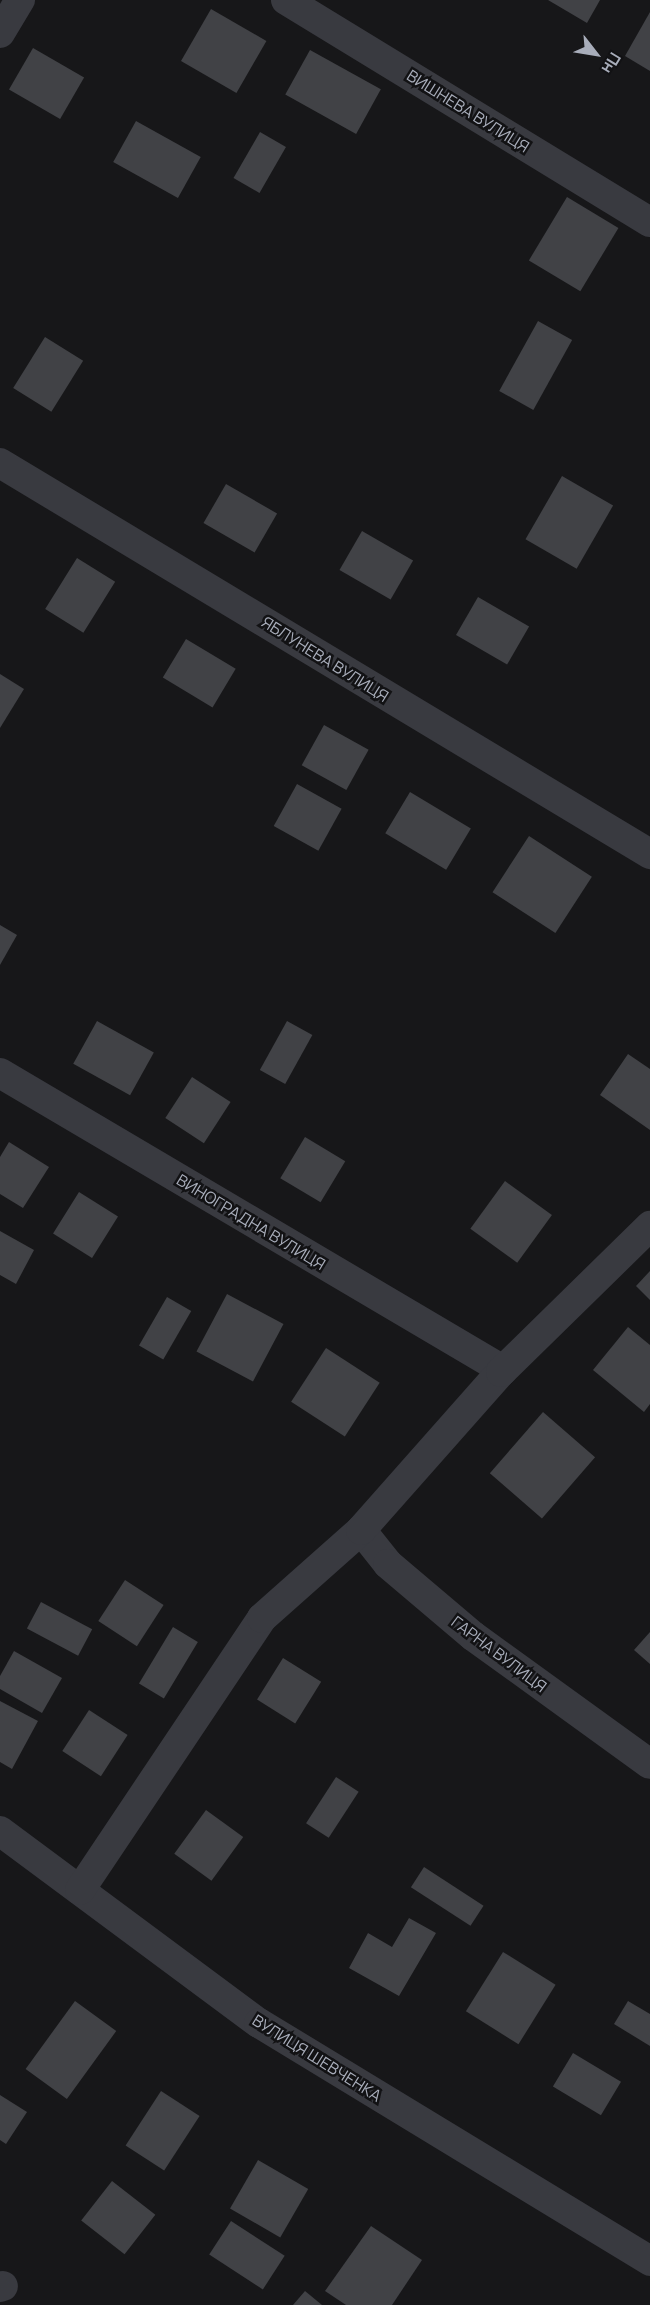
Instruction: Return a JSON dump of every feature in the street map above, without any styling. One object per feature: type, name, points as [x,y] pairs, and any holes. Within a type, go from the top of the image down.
[{"type":"street","points":[[0,33],[20,0]]},
{"type":"street","name":"ВИШНЕВА ВУЛИЦЯ","points":[[286,0],[650,222]]},
{"type":"street","name":"ЯБЛУНЕВА ВУЛИЦЯ","points":[[0,463],[650,854]]},
{"type":"street","name":"ВИНОГРАДНА ВУЛИЦЯ","points":[[0,1073],[503,1371]]},
{"type":"street","points":[[80,1890],[262,1618],[361,1530],[503,1371],[650,1226]]},
{"type":"street","name":"ГАРНА ВУЛИЦЯ","points":[[361,1530],[388,1564],[473,1636],[650,1764]]},
{"type":"street","name":"ВУЛИЦЯ ШЕВЧЕНКА","points":[[0,1831],[259,2023],[650,2262]]},
{"type":"building","points":[[548,0],[600,0],[587,23]]},
{"type":"building","points":[[211,9],[266,41],[236,93],[181,61]]},
{"type":"building","points":[[650,12],[650,71],[625,56]]},
{"type":"building","points":[[33,48],[84,78],[60,119],[9,90]]},
{"type":"building","points":[[310,50],[381,89],[356,134],[285,95]]},
{"type":"building","points":[[136,121],[201,157],[178,198],[113,162]]},
{"type":"building","points":[[260,132],[286,147],[259,193],[234,178]]},
{"type":"building","points":[[567,197],[618,228],[580,291],[529,260]]},
{"type":"building","points":[[538,321],[572,340],[533,410],[499,391]]},
{"type":"building","points":[[45,337],[83,361],[51,412],[13,388]]},
{"type":"building","points":[[562,476],[613,506],[577,569],[526,539]]},
{"type":"building","points":[[226,484],[277,514],[255,552],[204,523]]},
{"type":"building","points":[[362,531],[413,560],[391,599],[340,570]]},
{"type":"building","points":[[77,558],[115,582],[83,633],[45,609]]},
{"type":"building","points":[[478,597],[529,626],[507,665],[456,635]]},
{"type":"building","points":[[186,639],[236,669],[213,707],[163,678]]},
{"type":"building","points":[[0,674],[24,689],[0,728]]},
{"type":"building","points":[[324,725],[369,750],[346,790],[302,765]]},
{"type":"building","points":[[297,784],[342,809],[318,851],[274,826]]},
{"type":"building","points":[[410,792],[471,829],[446,870],[385,833]]},
{"type":"building","points":[[529,836],[592,877],[555,933],[493,892]]},
{"type":"building","points":[[0,925],[17,935],[0,965]]},
{"type":"building","points":[[97,1021],[154,1053],[130,1095],[73,1064]]},
{"type":"building","points":[[287,1021],[312,1035],[285,1084],[260,1070]]},
{"type":"building","points":[[628,1054],[650,1069],[650,1130],[600,1095]]},
{"type":"building","points":[[192,1077],[231,1102],[204,1143],[165,1118]]},
{"type":"building","points":[[305,1137],[345,1161],[321,1202],[280,1178]]},
{"type":"building","points":[[9,1142],[49,1167],[23,1208],[0,1194],[0,1157]]},
{"type":"building","points":[[505,1181],[552,1215],[517,1263],[470,1229]]},
{"type":"building","points":[[79,1192],[118,1216],[92,1258],[53,1234]]},
{"type":"building","points":[[0,1231],[34,1250],[16,1284],[0,1275]]},
{"type":"building","points":[[650,1271],[650,1300],[636,1286]]},
{"type":"building","points":[[227,1294],[284,1324],[253,1381],[196,1351]]},
{"type":"building","points":[[167,1297],[191,1311],[163,1359],[139,1345]]},
{"type":"building","points":[[628,1327],[650,1345],[650,1404],[644,1412],[593,1370]]},
{"type":"building","points":[[326,1348],[380,1383],[345,1437],[291,1402]]},
{"type":"building","points":[[543,1412],[595,1457],[542,1518],[490,1473]]},
{"type":"building","points":[[125,1580],[164,1605],[137,1646],[98,1621]]},
{"type":"building","points":[[41,1602],[92,1629],[78,1656],[27,1628]]},
{"type":"building","points":[[173,1627],[198,1642],[164,1699],[139,1684]]},
{"type":"building","points":[[650,1632],[650,1664],[634,1650]]},
{"type":"building","points":[[14,1651],[62,1678],[42,1713],[0,1689],[0,1676]]},
{"type":"building","points":[[283,1658],[321,1682],[295,1723],[257,1700]]},
{"type":"building","points":[[0,1701],[38,1721],[12,1769],[0,1762]]},
{"type":"building","points":[[89,1710],[128,1735],[101,1776],[62,1751]]},
{"type":"building","points":[[336,1777],[359,1792],[329,1838],[306,1823]]},
{"type":"building","points":[[206,1810],[243,1837],[211,1881],[174,1854]]},
{"type":"building","points":[[424,1867],[484,1906],[470,1926],[411,1887]]},
{"type":"building","points":[[409,1918],[436,1933],[399,1996],[349,1968],[368,1933],[392,1947]]},
{"type":"building","points":[[503,1952],[556,1985],[518,2044],[466,2011]]},
{"type":"building","points":[[75,2001],[116,2031],[67,2099],[26,2069]]},
{"type":"building","points":[[628,2001],[650,2014],[650,2046],[614,2024]]},
{"type":"building","points":[[573,2053],[621,2082],[601,2115],[553,2086]]},
{"type":"building","points":[[161,2091],[200,2116],[164,2171],[126,2146]]},
{"type":"building","points":[[0,2095],[27,2112],[6,2144],[0,2140]]},
{"type":"building","points":[[258,2160],[308,2189],[280,2237],[230,2208]]},
{"type":"building","points":[[112,2181],[155,2215],[125,2254],[81,2220]]},
{"type":"building","points":[[231,2221],[285,2256],[263,2289],[209,2255]]},
{"type":"building","points":[[371,2226],[422,2260],[392,2305],[346,2305],[325,2291]]},
{"type":"building","points":[[305,2291],[322,2305],[293,2305]]}]
